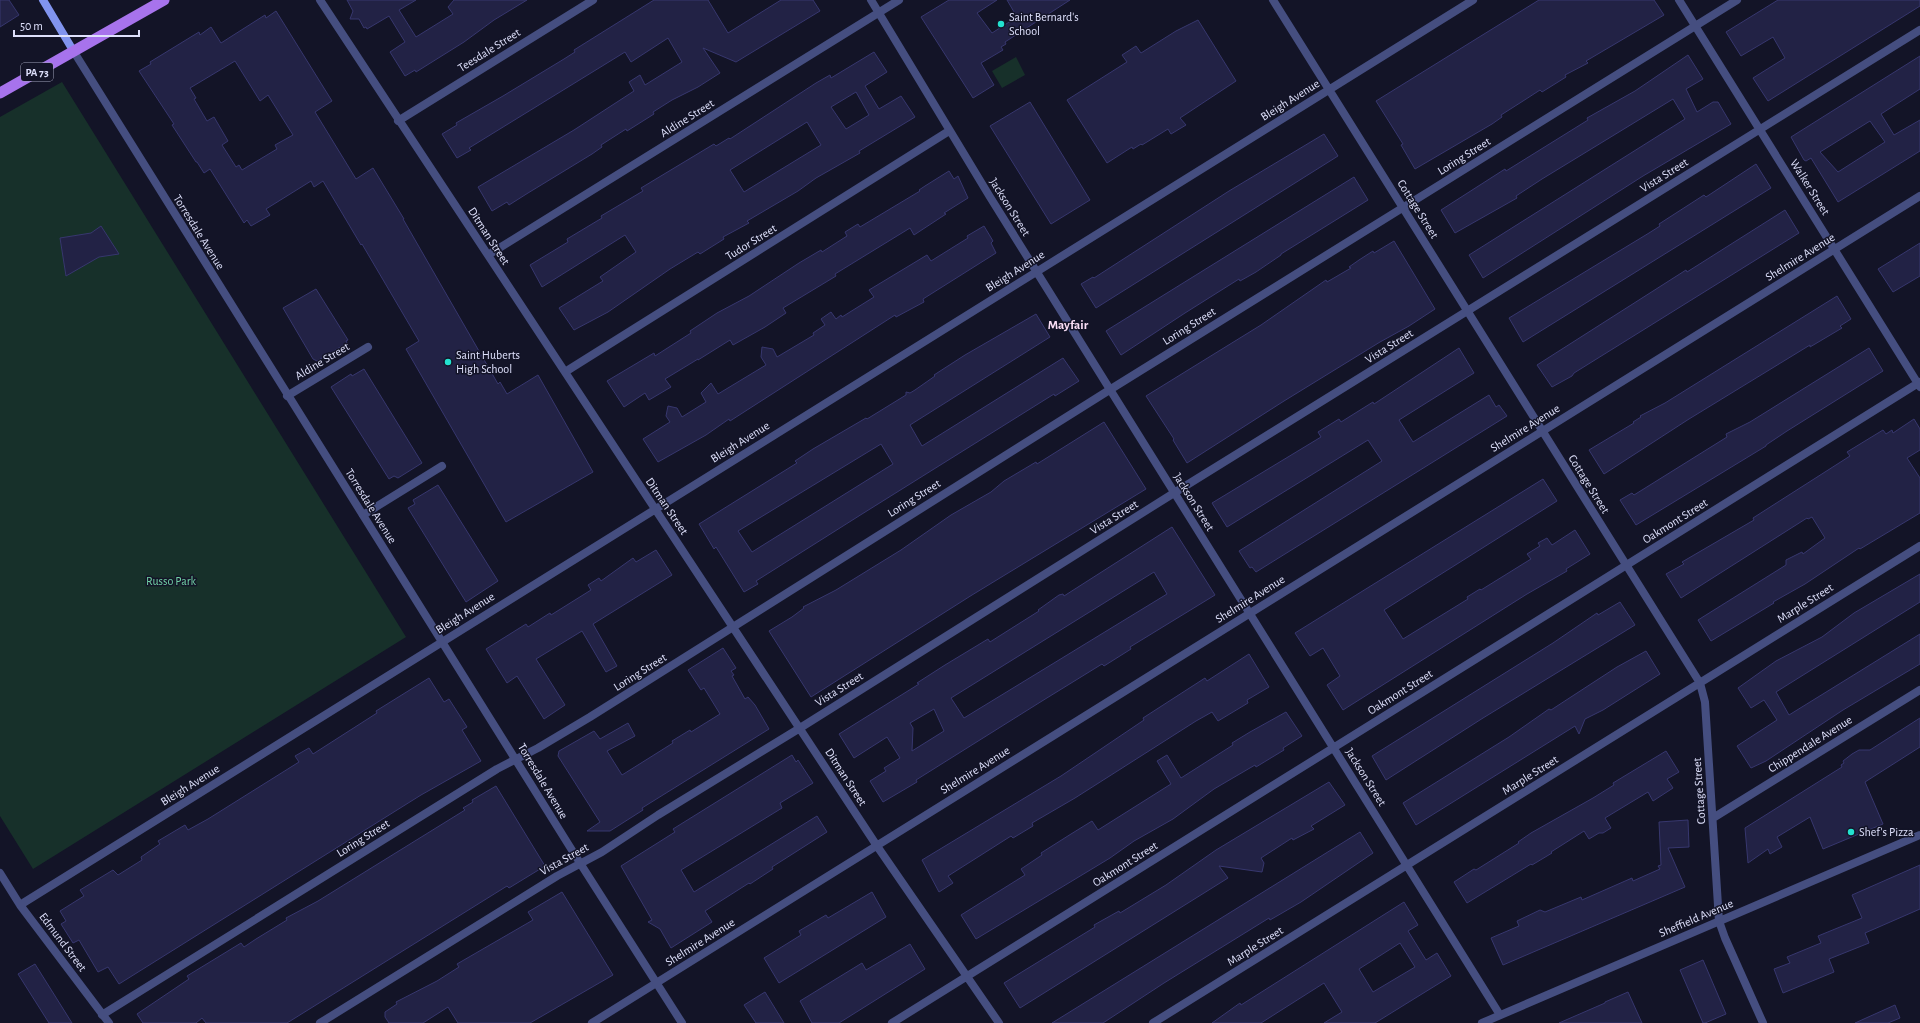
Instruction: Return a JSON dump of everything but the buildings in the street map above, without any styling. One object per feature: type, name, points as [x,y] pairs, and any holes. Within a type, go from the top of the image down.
[{"type":"main road","name":"Torresdale Avenue","points":[[43,0],[74,52]]},
{"type":"main road","name":"PA 73","points":[[0,94],[164,0]]},
{"type":"street","name":"Ditman Street","points":[[320,0],[398,121],[877,846],[999,1023]]},
{"type":"street","name":"Teesdale Street","points":[[398,121],[593,0]]},
{"type":"street","name":"Jackson Street","points":[[871,0],[949,131],[1036,272],[1500,1015]]},
{"type":"street","name":"Aldine Street","points":[[488,256],[899,0]]},
{"type":"street","name":"Cottage Street","points":[[1273,0],[1700,683],[1705,702],[1719,921],[1725,938],[1763,1023]]},
{"type":"street","name":"Bleigh Avenue","points":[[20,905],[1473,0]]},
{"type":"street","name":"Walker Street","points":[[1679,0],[1919,384]]},
{"type":"street","name":"Loring Street","points":[[102,1015],[516,758],[538,748],[590,717],[1110,389],[1737,0]]},
{"type":"street","name":"Vista Street","points":[[320,1023],[580,863],[602,852],[658,815],[800,728],[1174,493],[1920,30]]},
{"type":"street","name":"Torresdale Avenue","points":[[74,52],[287,396],[682,1023]]},
{"type":"street","name":"Tudor Street","points":[[565,372],[949,131]]},
{"type":"street","name":"Shelmire Avenue","points":[[592,1023],[1920,196]]},
{"type":"street","name":"Aldine Street","points":[[287,396],[368,347]]},
{"type":"street","name":"Oakmont Street","points":[[892,1023],[1333,747],[1919,384]]},
{"type":"street","points":[[363,515],[442,466]]},
{"type":"street","name":"Marple Street","points":[[1153,1023],[1920,546]]},
{"type":"street","name":"Chippendale Avenue","points":[[1713,818],[1920,690]]},
{"type":"street","name":"Sheffield Avenue","points":[[1482,1023],[1920,835]]},
{"type":"street","name":"Edmund Street","points":[[0,873],[20,905],[109,1023]]},
{"type":"green space","points":[[1016,57],[1025,75],[1002,88],[992,71]]},
{"type":"green space","name":"Russo Park","points":[[62,82],[406,637],[33,869],[0,816],[0,117]]},
{"type":"place","name":"Saint Bernard's School","points":[[1001,24]]},
{"type":"place","name":"Saint Huberts High School","points":[[448,362]]},
{"type":"place","name":"Shef's Pizza","points":[[1851,832]]},
{"type":"district","name":"Mayfair","points":[[1068,324]]}]
